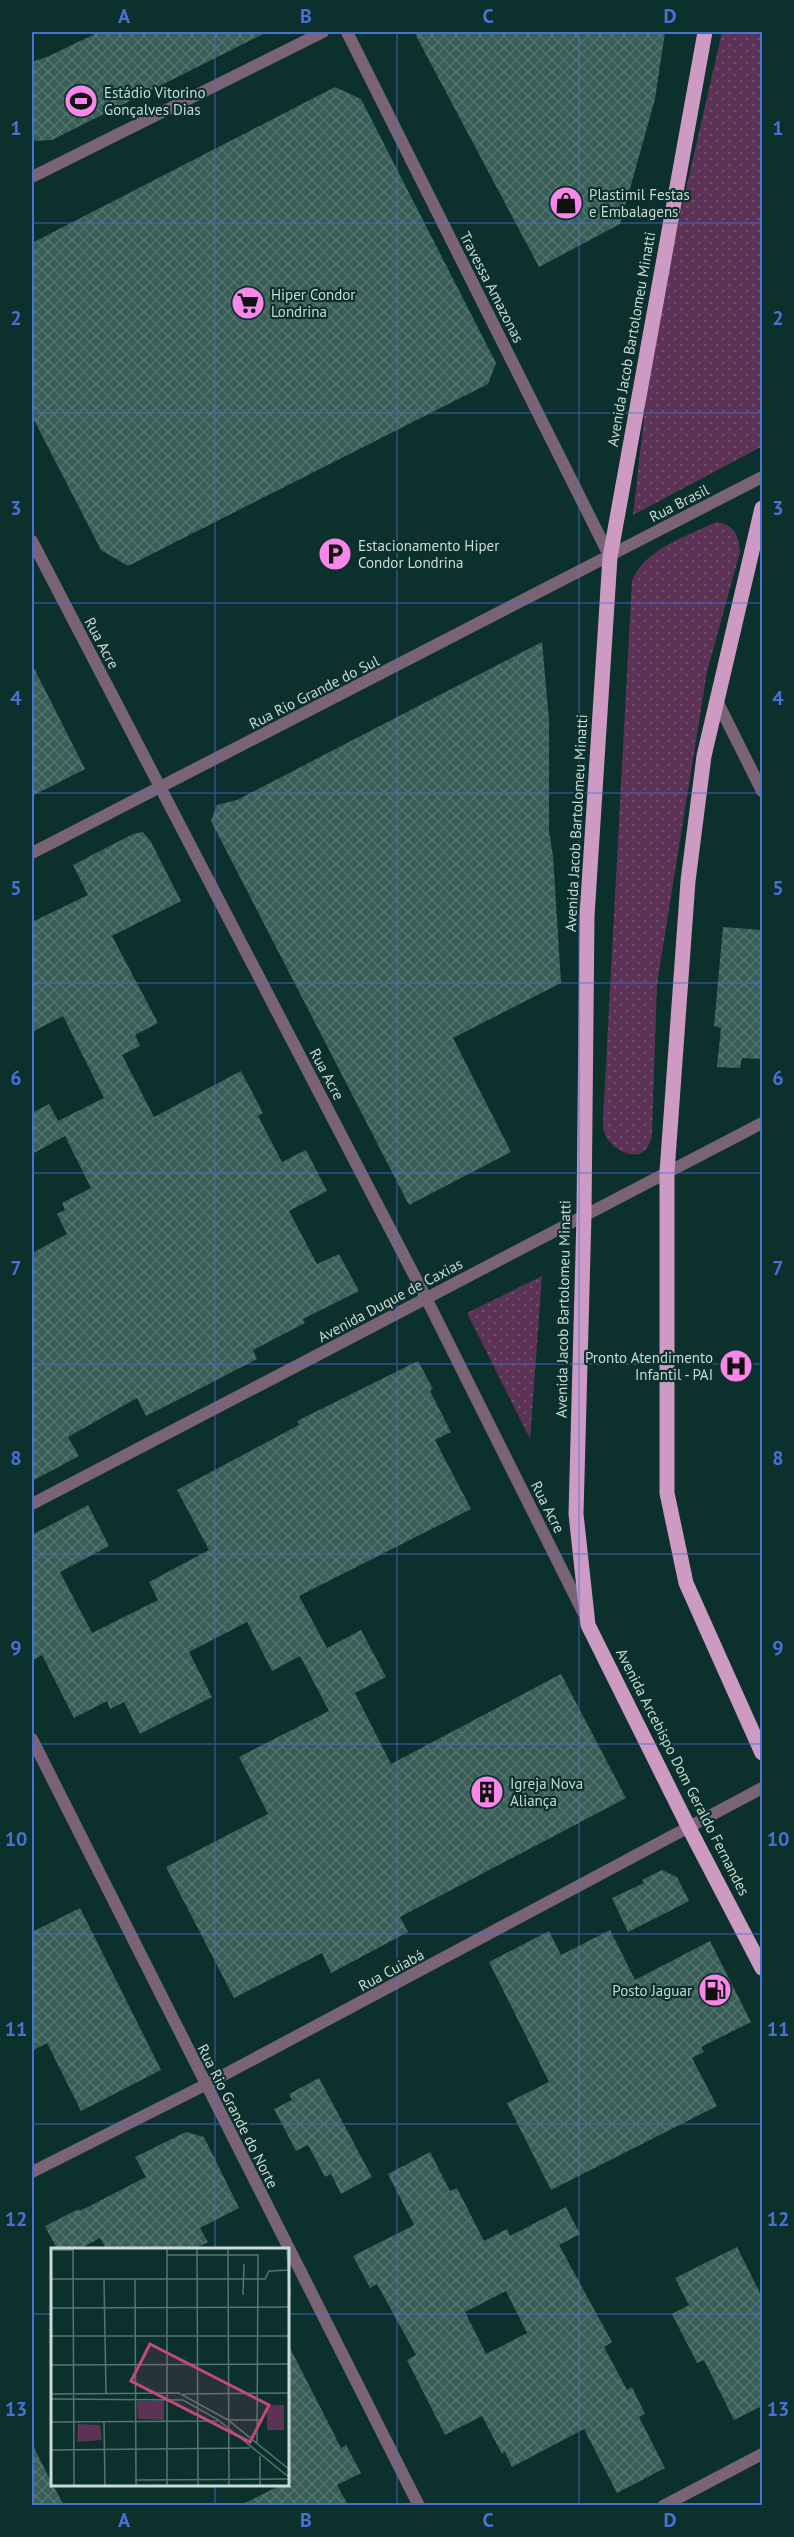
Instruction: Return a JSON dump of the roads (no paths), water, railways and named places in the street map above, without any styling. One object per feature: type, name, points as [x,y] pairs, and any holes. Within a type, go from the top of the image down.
[{"type":"main road","name":"Avenida Jacob Bartolomeu Minatti","points":[[588,1625],[576,1514],[584,1215],[587,916],[610,557],[705,32]]},
{"type":"main road","points":[[762,507],[704,756],[688,881],[667,1172],[667,1493],[686,1583],[762,1753]]},
{"type":"main road","name":"Avenida Arcebispo Dom Geraldo Fernandes","points":[[588,1625],[762,1968]]},
{"type":"street","points":[[32,177],[323,32]]},
{"type":"street","name":"Travessa Amazonas","points":[[347,32],[610,557]]},
{"type":"street","name":"Rua Brasil","points":[[610,557],[762,477]]},
{"type":"street","name":"Rua Acre","points":[[32,541],[426,1298],[579,1600],[588,1625]]},
{"type":"street","name":"Rua Rio Grande do Sul","points":[[32,853],[610,557]]},
{"type":"street","points":[[716,699],[762,791]]},
{"type":"street","name":"Avenida Duque de Caxias","points":[[32,1504],[762,1123]]},
{"type":"street","name":"Rua Rio Grande do Norte","points":[[32,1739],[289,2248]]},
{"type":"street","name":"Rua Cuiabá","points":[[32,2172],[206,2085],[762,1788]]},
{"type":"street","name":"Rua Rio Grande do Norte","points":[[290,2251],[419,2505]]},
{"type":"street","points":[[663,2505],[762,2454]]},
{"type":"place","name":"Estádio Vitorino Gonçalves Dias","points":[[81,101]]},
{"type":"place","name":"Plastimil Festas e Embalagens","points":[[566,203]]},
{"type":"place","name":"Hiper Condor Londrina","points":[[248,303]]},
{"type":"place","name":"Estacionamento Hiper Condor Londrina","points":[[335,554]]},
{"type":"place","name":"Pronto Atendimento Infantil - PAI","points":[[736,1366]]},
{"type":"place","name":"Igreja Nova Aliança","points":[[487,1792]]},
{"type":"place","name":"Posto Jaguar","points":[[715,1990]]}]
